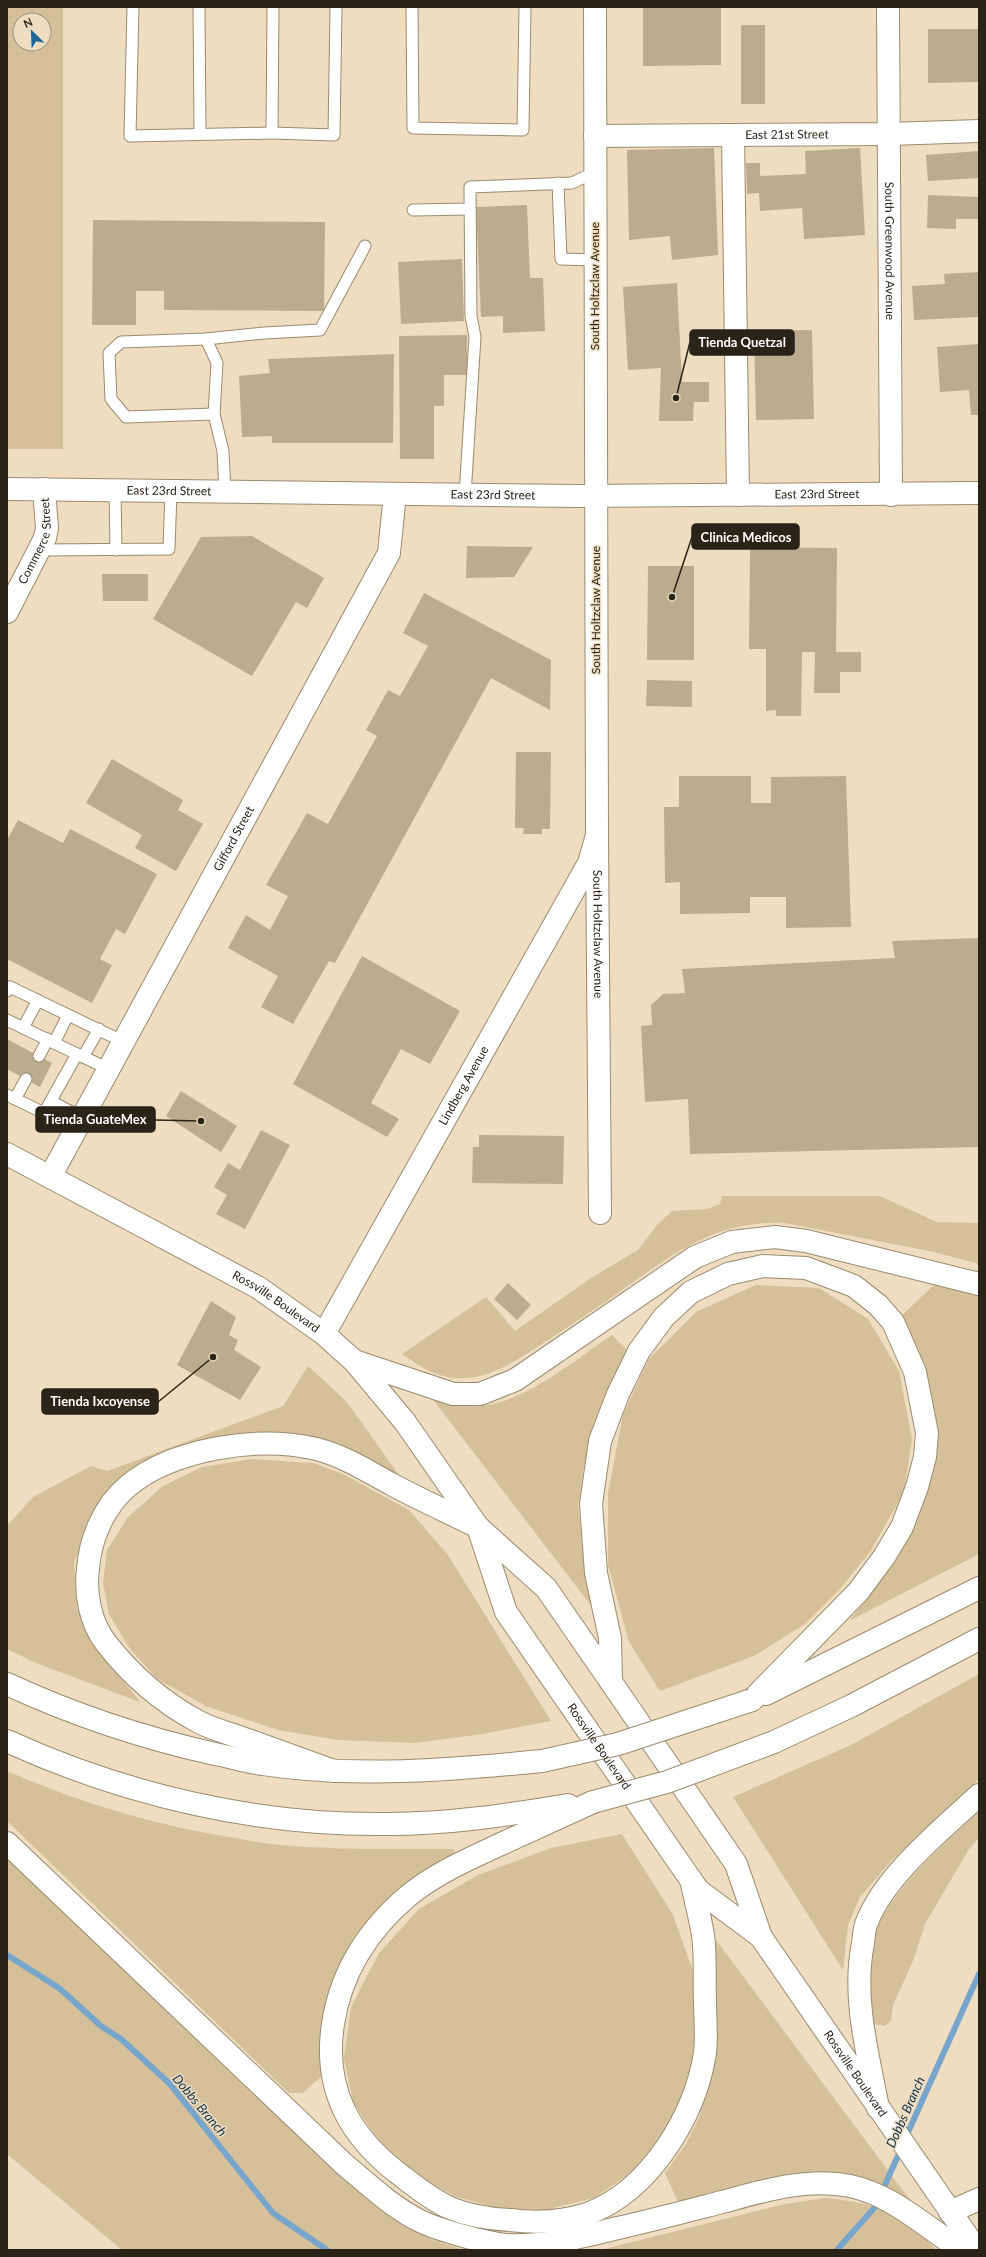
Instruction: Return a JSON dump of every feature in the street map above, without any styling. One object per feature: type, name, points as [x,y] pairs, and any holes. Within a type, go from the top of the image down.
[{"type":"main road","name":"South Holtzclaw Avenue","points":[[595,7],[595,496],[600,1213]]},
{"type":"main road","name":"South Greenwood Avenue","points":[[888,7],[891,495]]},
{"type":"main road","name":"East 21st Street","points":[[595,136],[889,134],[979,131]]},
{"type":"main road","points":[[733,135],[738,495]]},
{"type":"main road","name":"East 23rd Street","points":[[7,489],[595,496],[891,495],[979,493]]},
{"type":"main road","name":"Commerce Street","points":[[7,612],[41,550],[47,528],[44,489]]},
{"type":"main road","name":"Gifford Street","points":[[50,1177],[389,553],[394,494]]},
{"type":"main road","name":"Lindberg Avenue","points":[[324,1334],[589,863],[597,835]]},
{"type":"main road","name":"Rossville Boulevard","points":[[7,1154],[259,1288],[324,1334],[354,1361],[405,1422],[478,1527],[546,1588],[736,1864],[761,1937],[977,2250]]},
{"type":"main road","points":[[354,1361],[453,1394],[480,1394],[515,1380],[695,1257],[739,1241],[775,1237],[806,1241],[979,1284]]},
{"type":"main road","points":[[611,1682],[610,1638],[596,1573],[591,1504],[600,1441],[618,1394],[639,1350],[664,1317],[691,1292],[728,1274],[763,1266],[806,1268],[854,1286],[878,1305],[892,1322],[915,1372],[927,1433],[925,1457],[917,1487],[902,1527],[884,1557],[858,1592],[752,1700]]},
{"type":"main road","points":[[334,1771],[200,1723],[155,1694],[123,1663],[104,1641],[92,1616],[86,1589],[88,1560],[95,1533],[108,1509],[128,1486],[156,1469],[191,1455],[224,1447],[268,1443],[312,1448],[356,1464],[394,1486],[478,1527]]},
{"type":"main road","name":"Rossville Boulevard","points":[[478,1527],[506,1612],[698,1890],[761,1937]]},
{"type":"main road","points":[[7,1684],[120,1730],[184,1747],[262,1764],[334,1771],[437,1771],[542,1761],[618,1744],[752,1700],[979,1588]]},
{"type":"main road","points":[[7,1741],[48,1760],[123,1785],[213,1808],[292,1820],[387,1824],[474,1820],[593,1802],[667,1782],[774,1742],[851,1706],[979,1639]]},
{"type":"main road","points":[[878,2108],[858,2000],[860,1956],[866,1922],[877,1901],[907,1863],[979,1795]]},
{"type":"main road","points":[[593,1802],[452,1867],[409,1896],[366,1940],[351,1967],[337,2002],[330,2043],[332,2078],[346,2115],[360,2138],[383,2163],[449,2208],[485,2218],[530,2222],[560,2220],[588,2213],[617,2198],[645,2174],[665,2152],[681,2126],[697,2083],[705,2052],[703,1937],[691,1880]]},
{"type":"main road","points":[[7,1843],[345,2165],[390,2203],[420,2221],[453,2233],[505,2245],[538,2245],[571,2240],[752,2194],[819,2183],[850,2186],[873,2193],[893,2202],[933,2232],[962,2250]]},
{"type":"main road","points":[[950,2212],[979,2199]]},
{"type":"lane","points":[[133,7],[130,136],[272,133],[334,135],[336,7]]},
{"type":"lane","points":[[199,7],[200,134]]},
{"type":"lane","points":[[272,133],[273,7]]},
{"type":"lane","points":[[412,7],[413,128],[469,130],[523,130],[525,7]]},
{"type":"lane","points":[[465,495],[475,337],[472,316],[470,187],[572,183],[595,172]]},
{"type":"lane","points":[[558,183],[561,259],[595,260]]},
{"type":"lane","points":[[413,210],[470,209]]},
{"type":"lane","points":[[214,414],[126,417],[112,399],[109,353],[121,342],[206,339],[264,333],[320,330],[365,246]]},
{"type":"lane","points":[[206,339],[217,363],[214,414],[223,451],[225,492]]},
{"type":"lane","points":[[115,491],[116,550]]},
{"type":"lane","points":[[41,550],[169,549],[171,491]]},
{"type":"lane","points":[[7,991],[10,986],[124,1042]]},
{"type":"lane","points":[[23,1028],[38,1000]]},
{"type":"lane","points":[[39,1056],[68,1015]]},
{"type":"lane","points":[[7,1020],[109,1069]]},
{"type":"lane","points":[[26,1079],[11,1097],[44,1113],[80,1055],[99,1029]]},
{"type":"lane","points":[[51,1101],[82,1118]]},
{"type":"shaded area","points":[[7,7],[63,7],[63,449],[7,449]]},
{"type":"shaded area","points":[[722,1196],[880,1196],[937,1222],[979,1223],[979,1264],[934,1252],[785,1223],[737,1227],[696,1242],[676,1253],[600,1306],[524,1356],[490,1373],[467,1378],[447,1377],[426,1369],[402,1354],[486,1297],[515,1331],[591,1278],[638,1250],[657,1225],[672,1211],[707,1209],[720,1204]]},
{"type":"shaded area","points":[[756,1285],[819,1288],[868,1319],[899,1371],[912,1439],[904,1492],[870,1552],[839,1590],[805,1624],[754,1656],[660,1691],[629,1642],[608,1565],[608,1493],[623,1414],[649,1359],[696,1312]]},
{"type":"shaded area","points":[[934,1285],[979,1296],[979,1554],[849,1621],[871,1594],[900,1550],[921,1509],[933,1466],[935,1413],[921,1358],[900,1317]]},
{"type":"shaded area","points":[[612,1335],[627,1350],[602,1402],[584,1466],[578,1507],[585,1562],[596,1612],[431,1397],[453,1404],[466,1406],[485,1405],[504,1401],[524,1393],[543,1382]]},
{"type":"shaded area","points":[[308,1366],[347,1402],[401,1478],[268,1433],[218,1436],[166,1454],[98,1507],[74,1562],[77,1609],[105,1658],[140,1702],[36,1663],[7,1649],[7,1526],[33,1497],[91,1466],[107,1471],[283,1406]]},
{"type":"shaded area","points":[[252,1459],[313,1463],[343,1474],[409,1510],[448,1555],[551,1721],[483,1734],[415,1743],[338,1740],[278,1730],[208,1707],[157,1679],[130,1649],[109,1614],[103,1583],[107,1550],[128,1517],[163,1486],[202,1467]]},
{"type":"shaded area","points":[[979,1674],[979,1779],[892,1860],[860,1897],[848,1925],[843,1970],[733,1797],[851,1745]]},
{"type":"shaded area","points":[[7,1771],[62,1793],[119,1812],[206,1833],[275,1845],[367,1849],[453,1849],[457,1855],[336,1975],[324,2011],[322,2076],[303,2093],[289,2093],[7,1821]]},
{"type":"shaded area","points":[[979,1811],[979,1838],[969,1849],[925,1924],[913,1961],[893,2005],[891,2021],[885,2026],[869,2023],[865,1989],[865,1969],[870,1945],[880,1922],[908,1881]]},
{"type":"shaded area","points":[[622,1834],[673,1915],[693,1971],[697,2022],[690,2074],[670,2126],[635,2170],[594,2198],[545,2210],[496,2208],[454,2196],[414,2174],[376,2138],[353,2102],[344,2058],[351,2007],[379,1953],[419,1909],[478,1875],[551,1848]]},
{"type":"shaded area","points":[[7,1856],[368,2200],[430,2239],[464,2250],[122,2250],[7,2154]]},
{"type":"shaded area","points":[[716,1940],[916,2208],[878,2186],[679,2204],[665,2173],[686,2144],[699,2118],[709,2084],[716,2044],[717,2010],[710,1952]]},
{"type":"shaded area","points":[[826,2198],[859,2203],[887,2212],[912,2227],[936,2250],[600,2250],[785,2204]]},
{"type":"building","points":[[643,7],[721,7],[721,65],[643,66]]},
{"type":"building","points":[[741,25],[765,25],[765,104],[741,104]]},
{"type":"building","points":[[928,29],[979,29],[979,82],[928,83]]},
{"type":"building","points":[[714,148],[718,255],[672,260],[670,236],[629,240],[627,150]]},
{"type":"building","points":[[860,148],[865,235],[804,239],[802,208],[760,211],[759,193],[747,194],[746,163],[760,163],[760,176],[806,174],[805,151]]},
{"type":"building","points":[[979,151],[979,178],[928,181],[926,155]]},
{"type":"building","points":[[928,195],[979,197],[979,219],[956,219],[956,229],[927,228]]},
{"type":"building","points":[[527,205],[530,278],[543,278],[545,331],[503,333],[503,316],[481,317],[476,207]]},
{"type":"building","points":[[93,220],[325,222],[324,311],[164,310],[164,291],[136,291],[136,325],[92,325]]},
{"type":"building","points":[[462,259],[464,321],[401,324],[398,262]]},
{"type":"building","points":[[979,272],[979,317],[914,320],[912,286],[945,284],[944,274]]},
{"type":"building","points":[[677,283],[682,382],[709,382],[709,402],[694,402],[693,421],[659,421],[661,368],[628,370],[623,287]]},
{"type":"building","points":[[812,330],[814,419],[756,420],[754,331]]},
{"type":"building","points":[[467,335],[467,375],[444,375],[444,406],[434,406],[434,459],[400,459],[399,336]]},
{"type":"building","points":[[979,344],[979,415],[971,415],[969,390],[940,392],[937,347]]},
{"type":"building","points":[[394,354],[393,443],[272,443],[272,436],[242,437],[239,376],[270,373],[268,359]]},
{"type":"building","points":[[252,536],[324,578],[307,608],[296,602],[252,676],[153,619],[201,537]]},
{"type":"building","points":[[467,546],[533,547],[514,577],[466,578]]},
{"type":"building","points":[[750,547],[837,548],[836,652],[861,652],[861,672],[840,672],[840,693],[814,693],[815,652],[802,652],[801,716],[776,716],[776,710],[766,711],[766,649],[749,649]]},
{"type":"building","points":[[648,566],[694,566],[694,660],[647,660]]},
{"type":"building","points":[[102,574],[148,574],[148,601],[103,601]]},
{"type":"building","points":[[424,593],[551,660],[550,710],[491,678],[335,963],[329,961],[293,1024],[261,1007],[278,976],[228,948],[246,915],[270,930],[288,896],[266,885],[307,813],[328,824],[377,736],[366,730],[388,690],[400,696],[428,646],[403,633]]},
{"type":"building","points":[[647,680],[692,681],[692,707],[646,706]]},
{"type":"building","points":[[516,752],[551,752],[550,829],[542,829],[542,834],[523,834],[524,828],[515,828]]},
{"type":"building","points":[[112,759],[183,800],[178,810],[203,824],[176,871],[135,848],[142,835],[86,803]]},
{"type":"building","points":[[679,776],[751,776],[751,803],[771,803],[771,777],[846,776],[851,927],[786,928],[786,897],[750,897],[750,913],[680,914],[680,882],[665,883],[664,807],[679,807]]},
{"type":"building","points":[[18,820],[63,843],[70,829],[157,874],[125,934],[116,929],[100,959],[112,965],[92,1003],[7,959],[7,840]]},
{"type":"building","points":[[979,938],[979,1147],[690,1154],[688,1099],[645,1102],[641,1026],[652,1025],[651,1005],[663,994],[685,993],[682,969],[895,958],[892,941]]},
{"type":"building","points":[[362,956],[460,1011],[430,1064],[401,1049],[371,1103],[399,1119],[387,1137],[293,1084]]},
{"type":"building","points":[[7,1039],[52,1063],[40,1087],[7,1069]]},
{"type":"building","points":[[181,1091],[237,1126],[221,1152],[166,1116]]},
{"type":"building","points":[[261,1130],[290,1145],[245,1229],[216,1214],[227,1195],[214,1187],[228,1163],[240,1170]]},
{"type":"building","points":[[479,1135],[564,1136],[563,1184],[472,1183],[473,1147],[479,1147]]},
{"type":"building","points":[[508,1283],[531,1305],[517,1320],[494,1299]]},
{"type":"building","points":[[211,1301],[236,1317],[229,1335],[238,1340],[234,1350],[261,1367],[240,1400],[177,1365]]},
{"type":"waterway","name":"Dobbs Branch","points":[[7,1955],[59,1988],[101,2026],[121,2039],[169,2083],[273,2213],[327,2250]]},
{"type":"waterway","name":"Dobbs Branch","points":[[905,2139],[979,1974]]},
{"type":"waterway","name":"Dobbs Branch","points":[[837,2250],[875,2207],[901,2149]]},
{"type":"place","name":"Tienda Quetzal","points":[[676,398]]},
{"type":"place","name":"Clinica Medicos","points":[[672,597]]},
{"type":"place","name":"Tienda GuateMex","points":[[201,1121]]},
{"type":"place","name":"Tienda Ixcoyense","points":[[213,1357]]}]
